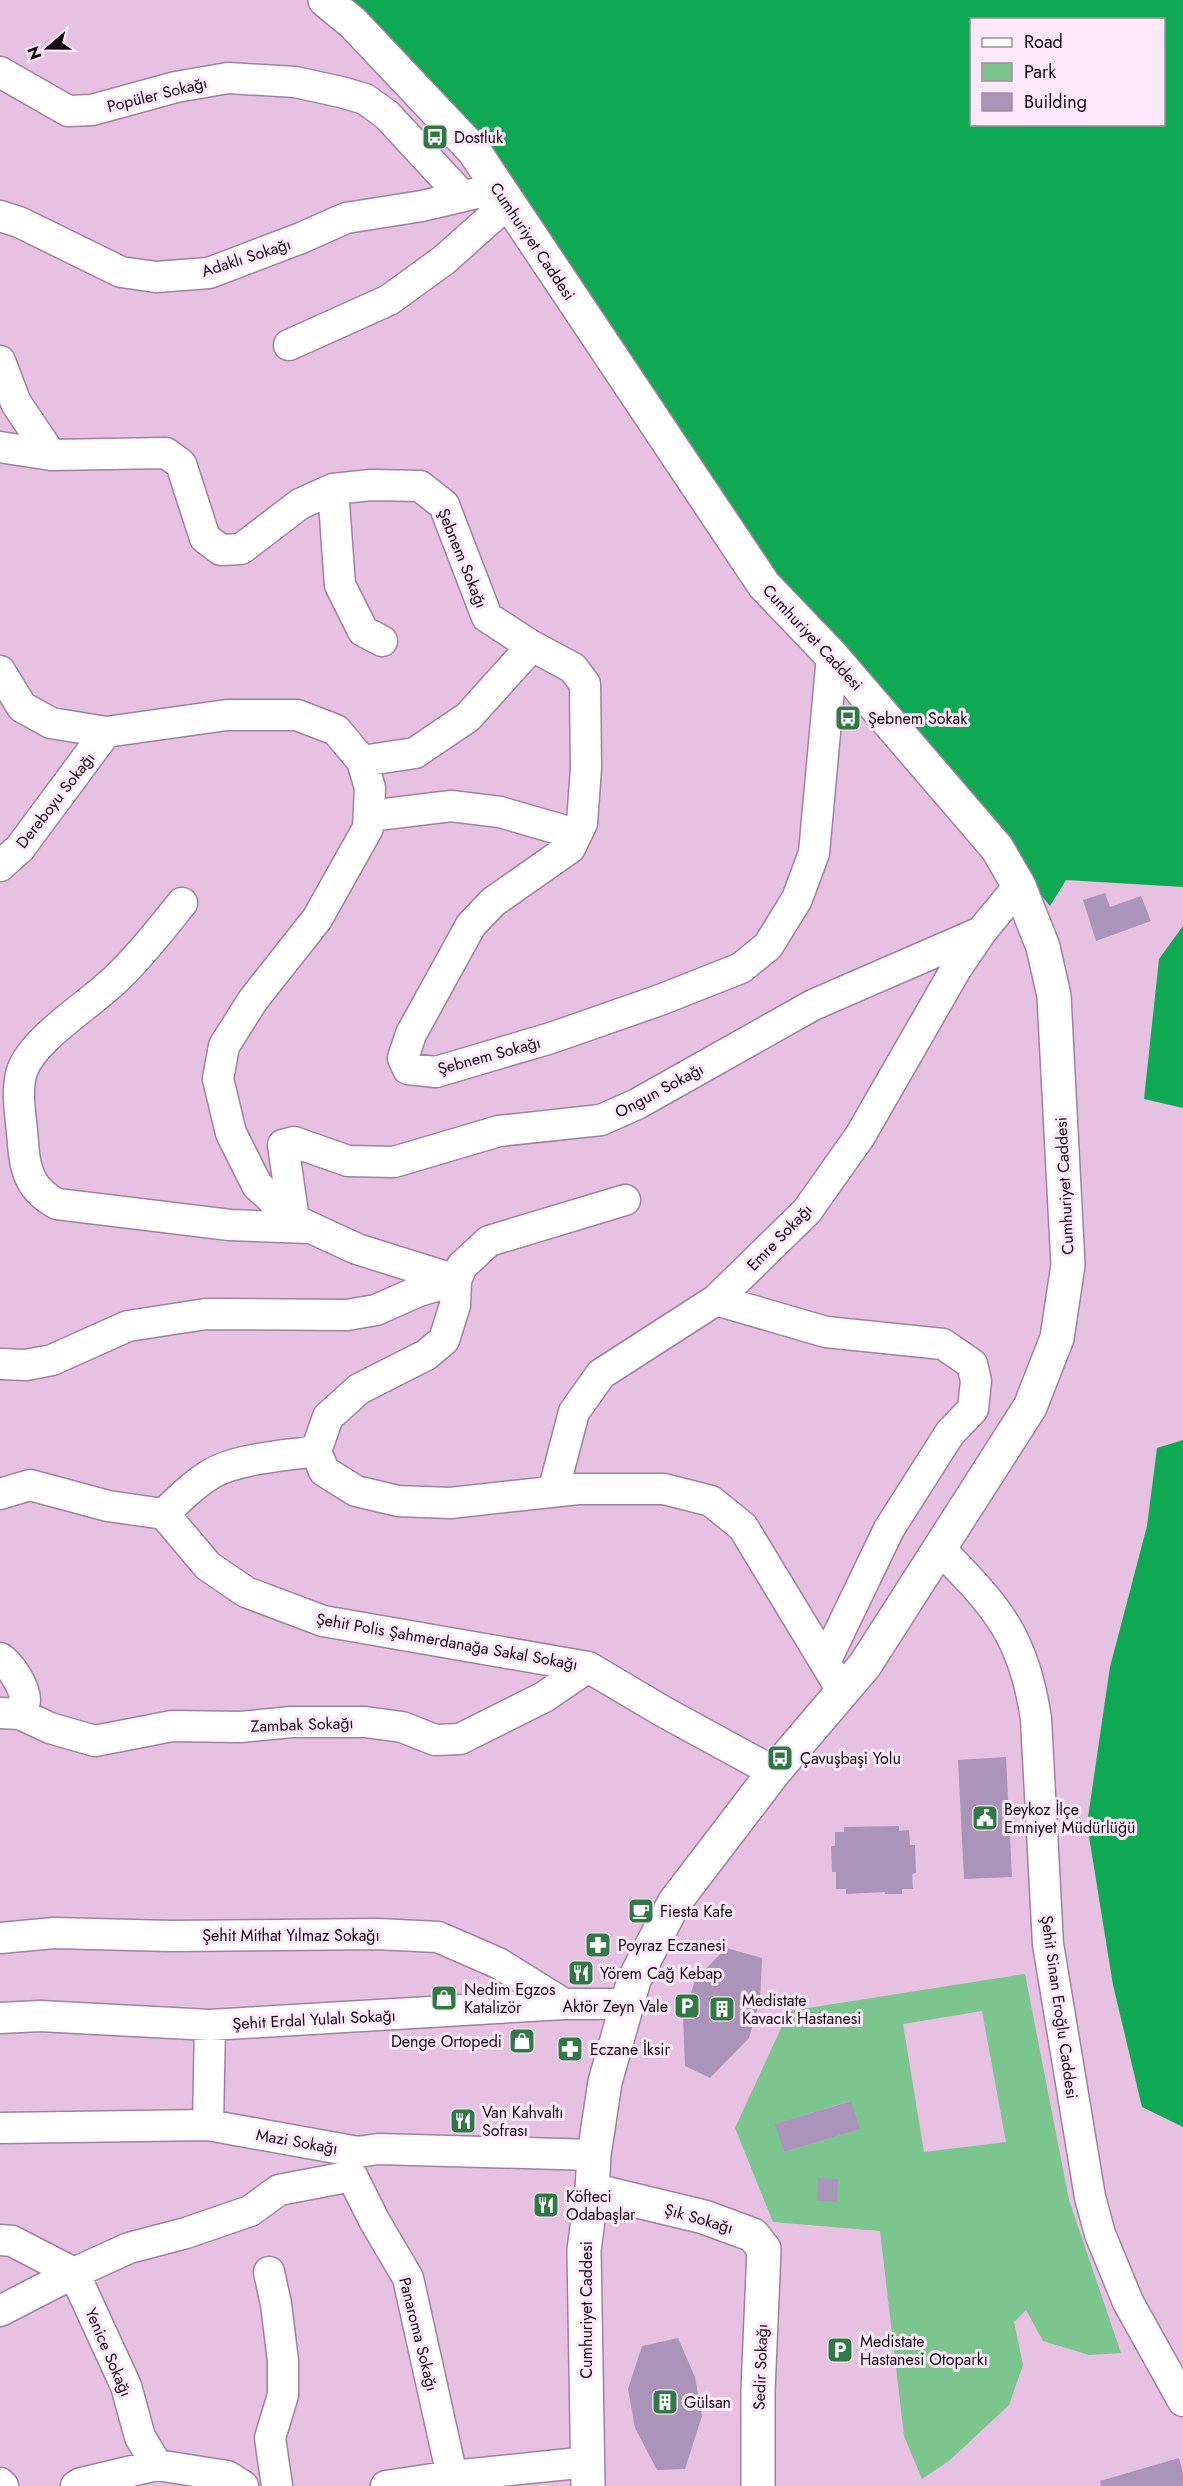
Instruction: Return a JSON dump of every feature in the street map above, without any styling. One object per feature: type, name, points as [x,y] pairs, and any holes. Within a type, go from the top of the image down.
[{"type":"main road","name":"Cumhuriyet Caddesi","points":[[325,0],[353,23],[466,143],[764,585],[832,656],[998,848],[1019,886],[1043,948],[1054,996],[1068,1265],[1057,1338],[1030,1407],[865,1665],[774,1772],[674,1903],[634,1980],[605,2082],[594,2155],[584,2250],[588,2474]]},
{"type":"main road","name":"Şık Sokağı","points":[[592,2190],[704,2217],[753,2235],[764,2249]]},
{"type":"main road","name":"Sedir Sokağı","points":[[758,2486],[758,2391],[764,2249]]},
{"type":"street","name":"Popüler Sokağı","points":[[0,72],[68,111],[92,110],[176,87],[228,78],[295,82],[341,92],[365,99],[387,115],[462,196]]},
{"type":"street","name":"Adaklı Sokağı","points":[[0,216],[19,222],[120,272],[156,277],[209,273],[302,238],[346,218],[462,196],[503,196]]},
{"type":"street","points":[[289,345],[389,300],[444,260],[503,196]]},
{"type":"street","points":[[0,361],[16,403],[51,454]]},
{"type":"street","name":"Şebnem Sokağı","points":[[0,447],[51,454],[166,453],[182,464],[205,538],[221,550],[241,549],[300,504],[333,489],[371,485],[420,486],[444,506],[487,616],[532,646],[573,668],[585,684],[586,768],[582,823],[570,848],[493,902],[471,925],[411,1034],[403,1058],[408,1069],[436,1072],[550,1038],[660,1000],[741,968],[768,946],[797,899],[814,853],[832,656]]},
{"type":"street","points":[[333,489],[340,585],[363,631],[382,641]]},
{"type":"street","points":[[362,761],[416,753],[468,717],[532,646]]},
{"type":"street","points":[[0,671],[22,707],[51,723],[106,732],[227,715],[297,715],[336,729],[362,761],[370,788],[368,828],[317,919],[253,1000],[224,1046],[218,1079],[231,1133],[257,1185],[303,1224],[357,1249],[456,1280]]},
{"type":"street","name":"Dereboyu Sokağı","points":[[0,866],[20,848],[106,732]]},
{"type":"street","points":[[369,816],[451,806],[500,812],[576,834]]},
{"type":"street","name":"Emre Sokağı","points":[[553,1492],[574,1412],[601,1374],[716,1300],[807,1211],[860,1137],[956,969],[981,932],[1019,886]]},
{"type":"street","points":[[182,903],[120,976],[56,1029],[26,1062],[20,1086],[24,1160],[28,1176],[35,1189],[57,1203],[230,1225],[303,1224]]},
{"type":"street","name":"Ongun Sokağı","points":[[303,1224],[284,1145],[294,1142],[348,1161],[394,1162],[499,1131],[601,1120],[637,1104],[813,1005],[981,932]]},
{"type":"street","points":[[626,1200],[489,1241],[462,1266],[456,1280],[455,1305],[444,1340],[426,1355],[359,1389],[328,1417],[316,1450],[324,1471],[356,1491],[398,1501],[450,1503],[578,1489],[664,1489],[711,1501],[743,1527],[843,1692]]},
{"type":"street","points":[[0,1364],[26,1365],[52,1360],[128,1326],[206,1314],[347,1315],[376,1310],[419,1291],[456,1280]]},
{"type":"street","points":[[716,1300],[826,1332],[944,1344],[972,1364],[976,1382],[973,1409],[950,1433],[889,1529],[825,1662]]},
{"type":"street","points":[[0,1494],[30,1485],[108,1506],[164,1514],[184,1494],[213,1473],[247,1462],[316,1450]]},
{"type":"street","name":"Şehit Polis Şahmerdanağa Sakal Sokağı","points":[[164,1514],[208,1566],[246,1592],[323,1621],[588,1666],[664,1712],[774,1772]]},
{"type":"street","name":"Şehit Sinan Eroğlu Caddesi","points":[[940,1550],[994,1607],[1010,1632],[1024,1661],[1032,1690],[1036,1719],[1048,1944],[1090,2197],[1100,2234],[1128,2302],[1179,2381]]},
{"type":"street","points":[[0,1658],[20,1685],[25,1700],[10,1714]]},
{"type":"street","name":"Zambak Sokağı","points":[[10,1714],[95,1741],[172,1726],[240,1727],[292,1722],[365,1722],[402,1727],[435,1740],[460,1739],[544,1697],[588,1666]]},
{"type":"street","name":"Şehit Mithat Yılmaz Sokağı","points":[[0,1938],[54,1933],[171,1936],[377,1934],[438,1937],[498,1963],[564,2004]]},
{"type":"street","name":"Şehit Erdal Yulalı Sokağı","points":[[0,2018],[40,2016],[210,2025],[564,2004],[627,2004]]},
{"type":"street","points":[[208,2125],[210,2025]]},
{"type":"street","name":"Mazi Sokağı","points":[[0,2128],[208,2125],[355,2164],[378,2149],[594,2155]]},
{"type":"street","points":[[0,2311],[74,2272],[129,2248],[186,2233],[250,2211],[279,2190],[355,2164]]},
{"type":"street","name":"Panaroma Sokağı","points":[[355,2164],[374,2220],[408,2278],[452,2476]]},
{"type":"street","points":[[0,2240],[12,2241],[74,2272]]},
{"type":"street","name":"Yenice Sokağı","points":[[74,2272],[126,2386],[140,2437],[158,2465]]},
{"type":"street","points":[[269,2272],[276,2304],[283,2361],[284,2395],[270,2438],[277,2486]]},
{"type":"street","points":[[76,2486],[158,2465],[227,2476],[243,2486]]},
{"type":"street","points":[[386,2486],[452,2476],[588,2474]]},
{"type":"green space","points":[[349,0],[1183,0],[1183,887],[1066,880],[1050,906],[889,706],[765,570]]},
{"type":"green space","points":[[1183,926],[1183,1108],[1144,1099],[1159,959]]},
{"type":"green space","points":[[1183,1440],[1183,2127],[1142,2107],[1113,1985],[1087,1824],[1110,1667],[1147,1526],[1157,1448]]},
{"type":"green space","points":[[1025,1974],[1069,2200],[1121,2353],[1089,2355],[1043,2341],[1026,2310],[1014,2322],[1023,2365],[1009,2405],[950,2460],[922,2479],[904,2436],[880,2231],[773,2222],[735,2128],[789,2011]],"holes":[[[982,2011],[1006,2142],[924,2152],[903,2024]],[[850,2101],[859,2129],[784,2152],[776,2124]]]},
{"type":"building","points":[[1105,893],[1110,907],[1141,896],[1151,921],[1096,941],[1083,900]]},
{"type":"building","name":"Beykoz İlçe Emniyet Müdürlüğü","points":[[1006,1757],[1012,1877],[964,1879],[958,1760]]},
{"type":"building","points":[[899,1826],[899,1831],[909,1830],[910,1845],[915,1845],[916,1873],[912,1874],[913,1889],[902,1889],[902,1894],[885,1894],[885,1892],[846,1894],[846,1889],[836,1889],[836,1872],[832,1872],[831,1846],[835,1846],[835,1832],[844,1832],[844,1827]]},
{"type":"building","name":"Medistate Kavacık Hastanesi","points":[[726,1948],[762,1958],[760,2000],[749,2038],[710,2078],[685,2066],[683,2018],[695,1980]]},
{"type":"building","points":[[851,2101],[860,2129],[784,2152],[775,2124]]},
{"type":"building","points":[[818,2178],[838,2179],[837,2202],[817,2201]]},
{"type":"building","name":"Gülsan","points":[[678,2338],[695,2377],[702,2416],[685,2469],[657,2470],[635,2428],[628,2389],[642,2346]]},
{"type":"building","points":[[1179,2458],[1183,2473],[1183,2486],[1101,2486],[1100,2481]]},
{"type":"place","name":"Dostluk","points":[[435,137]]},
{"type":"place","name":"Şebnem Sokak","points":[[848,718]]},
{"type":"place","name":"Çavuşbaşi Yolu","points":[[780,1758]]},
{"type":"place","name":"Beykoz İlçe Emniyet Müdürlüğü","points":[[985,1818]]},
{"type":"place","name":"Fiesta Kafe","points":[[641,1911]]},
{"type":"place","name":"Poyraz Eczanesi","points":[[598,1945]]},
{"type":"place","name":"Yörem Cağ Kebap","points":[[581,1973]]},
{"type":"place","name":"Nedim Egzos Katalizör","points":[[444,1998]]},
{"type":"place","name":"Aktör Zeyn Vale","points":[[687,2006]]},
{"type":"place","name":"Medistate Kavacık Hastanesi","points":[[722,2009]]},
{"type":"place","name":"Denge Ortopedi","points":[[522,2041]]},
{"type":"place","name":"Eczane İksir","points":[[570,2049]]},
{"type":"place","name":"Van Kahvaltı Sofrası","points":[[463,2121]]},
{"type":"place","name":"Köfteci Odabaşlar","points":[[546,2205]]},
{"type":"place","name":"Medistate Hastanesi Otoparkı","points":[[840,2350]]},
{"type":"place","name":"Gülsan","points":[[665,2402]]}]
